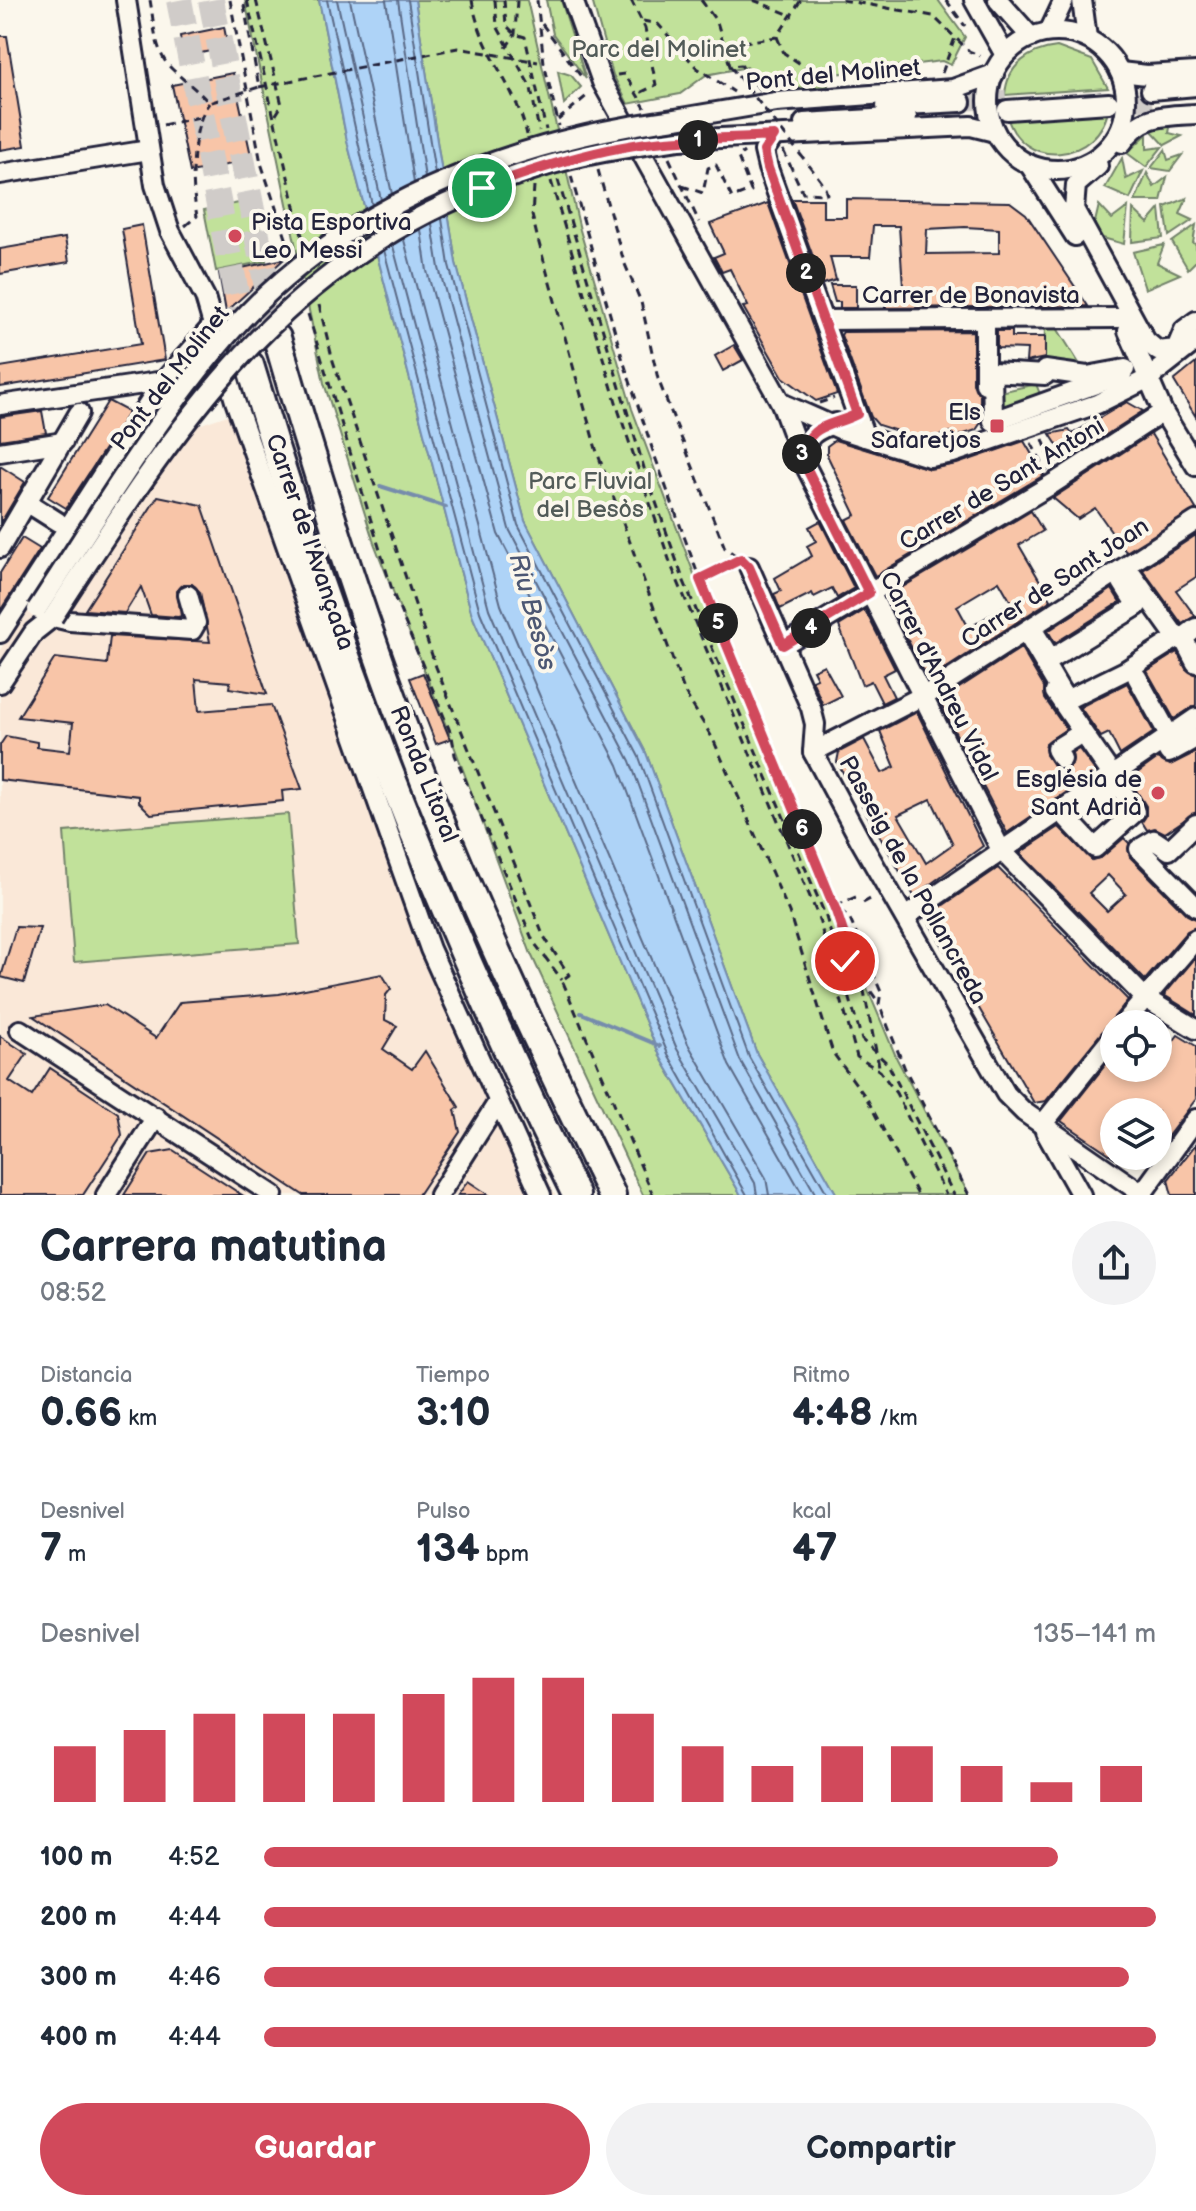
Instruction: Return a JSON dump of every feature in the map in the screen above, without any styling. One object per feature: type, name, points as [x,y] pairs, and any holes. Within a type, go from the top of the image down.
[{"type":"highway","name":"Ronda Litoral","points":[[277,338],[345,563],[424,779],[501,960],[612,1195]]},
{"type":"highway","name":"Ronda Litoral","points":[[250,365],[314,574],[383,765],[471,971],[576,1195]]},
{"type":"street","name":"Carrer de l'Avançada","points":[[126,0],[155,185],[170,231],[205,297],[235,401],[295,575],[430,949],[541,1195]]},
{"type":"street","name":"Carrer d'Andreu Vidal","points":[[573,0],[602,82],[781,403],[801,457],[1001,850],[1145,998],[1196,1029]]},
{"type":"street","points":[[974,0],[1005,55]]},
{"type":"street","points":[[998,0],[1040,35]]},
{"type":"street","points":[[1040,35],[1064,0]]},
{"type":"street","points":[[1082,0],[1087,38]]},
{"type":"street","points":[[1029,164],[1060,170],[1097,158],[1113,142],[1123,121],[1125,88],[1120,72],[1106,52],[1087,38],[1068,33],[1040,35],[1005,55],[988,93],[995,132],[1009,150],[1029,164],[1065,218],[1119,318],[1163,412],[1196,466]]},
{"type":"street","points":[[1120,72],[1147,75],[1196,72]]},
{"type":"street","name":"Pont del Molinet","points":[[34,632],[34,614],[157,426],[229,333],[278,286],[364,223],[474,168],[581,134],[776,102],[953,89],[994,74]]},
{"type":"street","points":[[1196,86],[1151,95],[1196,96]]},
{"type":"street","points":[[1007,104],[1109,97]]},
{"type":"street","name":"Pont del Molinet","points":[[3,678],[34,632],[53,617],[136,489],[188,417],[278,317],[322,279],[381,238],[482,188],[538,168],[604,152],[716,132],[962,107],[675,119]]},
{"type":"street","points":[[1123,121],[1141,112],[1196,111]]},
{"type":"street","points":[[1196,111],[1154,117],[1137,124],[1111,156],[1080,179],[1073,202],[1075,212],[1148,344],[1163,351],[1176,349],[1184,330],[1196,321]]},
{"type":"street","name":"Pont del Molinet","points":[[679,140],[778,143],[971,126],[995,132]]},
{"type":"street","points":[[778,143],[764,151],[768,168],[865,437]]},
{"type":"street","points":[[0,174],[149,150]]},
{"type":"street","points":[[1065,218],[1065,199],[1076,167]]},
{"type":"street","name":"Carrer de Bonavista","points":[[823,320],[1119,318]]},
{"type":"street","points":[[985,319],[985,433]]},
{"type":"street","points":[[0,405],[164,381],[214,324]]},
{"type":"street","points":[[781,403],[865,437],[929,457],[953,453],[1097,404],[1149,378],[1196,341]]},
{"type":"street","points":[[1125,369],[1125,372],[993,421],[992,372],[1045,375],[1045,370],[1087,376],[1125,369]]},
{"type":"street","points":[[0,633],[157,390]]},
{"type":"street","name":"Carrer de Sant Antoni","points":[[783,645],[1163,412]]},
{"type":"street","points":[[0,548],[79,413]]},
{"type":"street","points":[[801,457],[806,439],[816,429],[857,414]]},
{"type":"street","points":[[0,452],[63,442]]},
{"type":"street","points":[[28,503],[58,522]]},
{"type":"street","name":"Carrer de Sant Joan","points":[[813,752],[1025,638],[1196,521]]},
{"type":"street","name":"Passeig de la Pollancreda","points":[[745,563],[811,708],[815,724],[813,752],[1006,1094],[1042,1125],[1081,1195]]},
{"type":"street","points":[[1132,575],[1177,638],[1125,671],[1066,700],[1025,638],[1036,635],[1051,659],[1137,606],[1122,582],[1132,575]]},
{"type":"street","points":[[53,617],[192,630],[196,623],[188,595]]},
{"type":"street","points":[[1189,633],[1196,663]]},
{"type":"street","points":[[1025,638],[1080,734],[1110,772]]},
{"type":"street","points":[[1137,677],[1169,735]]},
{"type":"street","points":[[905,917],[1169,735],[1196,720]]},
{"type":"street","points":[[1196,720],[1164,744],[1169,753],[1196,738]]},
{"type":"street","points":[[1062,759],[1056,749],[1080,734]]},
{"type":"street","points":[[1129,817],[1146,844]]},
{"type":"street","points":[[1196,824],[1169,850],[1154,840],[1139,849],[1196,907]]},
{"type":"street","points":[[1135,1010],[1196,939]]},
{"type":"street","points":[[20,1030],[273,1195]]},
{"type":"street","points":[[1100,1052],[1042,1125],[1142,1195],[1196,1119]]},
{"type":"street","points":[[439,1195],[498,1102]]},
{"type":"street","points":[[106,1195],[156,1117]]},
{"type":"path","points":[[150,0],[160,52],[170,68],[191,81],[209,103]]},
{"type":"path","points":[[230,0],[261,163],[280,209],[295,267]]},
{"type":"path","points":[[245,0],[259,87]]},
{"type":"path","points":[[245,0],[306,253]]},
{"type":"path","points":[[256,0],[282,105],[274,118]]},
{"type":"path","points":[[472,0],[484,44],[505,79],[528,144]]},
{"type":"path","points":[[495,0],[497,26],[506,48],[531,88],[542,145]]},
{"type":"path","points":[[504,0],[506,25],[515,34],[525,37],[548,139]]},
{"type":"path","points":[[506,48],[515,34],[517,0]]},
{"type":"path","points":[[537,0],[544,63],[561,134]]},
{"type":"path","points":[[625,74],[638,94],[656,85],[643,21],[631,0]]},
{"type":"path","points":[[701,0],[717,22],[730,66],[808,164],[827,194],[803,193],[778,143]]},
{"type":"path","points":[[753,0],[793,16]]},
{"type":"path","points":[[724,45],[777,37],[801,0]]},
{"type":"path","points":[[842,0],[933,16],[956,35],[969,51],[980,56]]},
{"type":"path","points":[[946,0],[965,26]]},
{"type":"path","points":[[643,21],[658,24],[697,68],[738,94]]},
{"type":"path","points":[[542,24],[583,80]]},
{"type":"path","points":[[942,74],[956,35]]},
{"type":"path","points":[[777,37],[784,53],[827,81]]},
{"type":"path","points":[[183,228],[197,216],[194,196],[199,117],[209,103],[259,87],[458,48],[544,63]]},
{"type":"path","points":[[730,66],[741,65],[760,90]]},
{"type":"path","points":[[855,78],[897,74]]},
{"type":"path","points":[[558,120],[591,91]]},
{"type":"path","points":[[163,125],[199,117]]},
{"type":"path","points":[[698,215],[682,186],[703,193],[708,168],[716,165],[732,198],[751,191],[738,157],[754,152]]},
{"type":"path","points":[[594,158],[624,262],[641,302],[658,379],[670,413],[725,548],[745,563]]},
{"type":"path","points":[[550,175],[619,412],[671,565],[818,916],[857,1057],[880,1071],[896,1093],[946,1195]]},
{"type":"path","points":[[570,175],[622,357],[700,579],[861,976],[879,1004],[905,1069],[969,1195]]},
{"type":"path","points":[[558,176],[611,365],[678,566],[826,917],[862,1040],[888,1064],[954,1195]]},
{"type":"path","points":[[535,185],[532,215],[596,449],[685,693],[713,739],[789,912],[833,1053],[867,1099],[918,1195]]},
{"type":"path","points":[[317,299],[333,361],[436,667],[543,935],[569,975],[562,980]]},
{"type":"path","points":[[307,310],[331,398],[394,596],[452,736],[461,770],[533,941],[562,980],[653,1195]]},
{"type":"path","points":[[823,402],[838,396]]},
{"type":"path","points":[[1027,436],[1051,478],[1065,464],[1064,460],[1050,460],[1040,432]]},
{"type":"path","points":[[700,579],[745,563]]},
{"type":"path","points":[[738,675],[749,670]]},
{"type":"path","points":[[863,903],[877,896]]},
{"type":"path","points":[[834,906],[856,897]]},
{"type":"path","points":[[834,906],[849,917],[881,992],[879,1004]]},
{"type":"path","points":[[843,968],[844,935]]},
{"type":"path","points":[[861,976],[880,1071]]},
{"type":"shaded area","points":[[239,411],[366,781],[555,1195],[0,1195],[0,650],[129,449]]},
{"type":"green space","points":[[245,0],[319,0],[347,141],[472,615],[661,1058],[741,1195],[643,1195],[531,954],[374,543],[324,383]]},
{"type":"green space","name":"Parc Fluvial del Besòs","points":[[415,0],[527,0],[580,230],[632,409],[708,611],[897,1059],[969,1195],[837,1195],[757,1054],[646,753],[525,521],[456,263]]},
{"type":"green space","points":[[546,0],[561,0],[586,79],[553,34]]},
{"type":"green space","name":"Parc del Molinet","points":[[592,0],[938,0],[965,37],[951,65],[942,61],[827,75],[828,86],[766,90],[747,67],[706,75],[680,94],[628,104],[613,75]]},
{"type":"green space","points":[[1057,47],[1092,60],[1108,88],[1005,95],[1015,67],[1029,56]]},
{"type":"green space","points":[[558,71],[571,75],[581,87],[564,104]]},
{"type":"green space","points":[[1109,106],[1103,125],[1091,140],[1076,149],[1059,153],[1042,152],[1026,145],[1014,132],[1006,112]]},
{"type":"green space","points":[[1171,122],[1169,133],[1182,136],[1165,145],[1152,131]]},
{"type":"green space","points":[[1147,134],[1147,149],[1162,147],[1146,167],[1127,153]]},
{"type":"green space","points":[[1165,150],[1168,160],[1182,155],[1170,171],[1151,168]]},
{"type":"green space","points":[[1122,158],[1126,179],[1143,171],[1130,199],[1105,188]]},
{"type":"green space","points":[[1147,173],[1154,187],[1167,177],[1161,201],[1135,201]]},
{"type":"green space","points":[[1187,198],[1180,214],[1193,220],[1169,236],[1165,207]]},
{"type":"green space","name":"Pista Esportiva Leo Messi","points":[[254,200],[266,261],[216,271],[204,210]]},
{"type":"green space","points":[[1099,205],[1112,219],[1128,207],[1124,244],[1092,235]]},
{"type":"green space","points":[[1133,209],[1148,223],[1160,209],[1163,238],[1132,242]]},
{"type":"green space","points":[[1196,225],[1193,243],[1196,244],[1196,261],[1188,269],[1172,242]]},
{"type":"green space","points":[[1164,245],[1157,263],[1180,274],[1145,289],[1133,252]]},
{"type":"green space","points":[[1045,324],[1055,325],[1087,376],[1044,369]]},
{"type":"green space","points":[[1036,384],[1042,399],[1003,413],[996,393]]},
{"type":"green space","points":[[288,814],[299,944],[74,962],[64,832]]},
{"type":"water","name":"Riu Besòs","points":[[319,0],[415,0],[456,263],[525,521],[646,753],[757,1054],[837,1195],[741,1195],[661,1058],[472,615],[347,141]]},
{"type":"building","points":[[224,27],[228,47],[183,57],[180,36]]},
{"type":"building","points":[[0,36],[7,36],[25,146],[0,150]]},
{"type":"building","points":[[233,73],[252,160],[190,172],[172,85]]},
{"type":"building","points":[[792,199],[823,199],[823,217],[846,217],[846,199],[1010,202],[1026,214],[1088,306],[885,308],[885,287],[903,287],[899,226],[873,226],[870,257],[830,257],[836,280],[823,284]],"holes":[[[927,229],[999,229],[999,253],[926,254]]]},
{"type":"building","points":[[768,203],[837,394],[816,401],[783,377],[743,307],[748,306],[730,269],[722,272],[714,257],[724,253],[710,224]]},
{"type":"building","points":[[142,225],[165,360],[0,387],[0,367],[141,344],[122,229]]},
{"type":"building","points":[[65,238],[69,262],[0,274],[0,249]]},
{"type":"building","points":[[284,259],[226,312],[219,273]]},
{"type":"building","points":[[830,285],[856,285],[856,308],[840,308]]},
{"type":"building","points":[[973,331],[973,384],[980,395],[980,424],[976,430],[953,438],[951,432],[925,440],[878,425],[871,417],[841,335],[843,332]]},
{"type":"building","points":[[997,331],[1012,331],[1012,337],[1045,337],[1045,358],[1026,362],[1027,349],[997,348]]},
{"type":"building","points":[[734,345],[743,360],[723,371],[715,356]]},
{"type":"building","points":[[1196,363],[1196,417],[1174,381]]},
{"type":"building","points":[[108,401],[129,412],[66,508],[48,497]]},
{"type":"building","points":[[1127,402],[1143,411],[1067,460],[1050,434],[1069,430],[1072,434]]},
{"type":"building","points":[[42,411],[46,433],[0,440],[0,417]]},
{"type":"building","points":[[1151,434],[1196,509],[1126,552],[1095,508],[1078,519],[1053,498]]},
{"type":"building","points":[[835,440],[930,469],[957,464],[1024,441],[1044,475],[875,576],[846,520],[856,515],[827,455],[827,446]]},
{"type":"building","points":[[0,466],[25,482],[0,524]]},
{"type":"building","points":[[158,496],[202,505],[267,694],[229,688],[230,682],[196,679],[199,711],[271,705],[302,789],[282,791],[283,801],[151,814],[139,802],[139,796],[0,780],[0,745],[6,736],[37,742],[37,747],[70,751],[73,723],[18,717],[55,658],[107,664],[110,636],[210,642],[200,592],[192,584],[184,584],[177,591],[181,616],[178,617],[151,615],[141,587],[125,613],[85,610]]},
{"type":"building","points":[[1031,511],[1043,531],[1019,545],[1051,600],[928,680],[886,597]],"holes":[[[999,581],[1011,602],[969,628],[957,606]]]},
{"type":"building","points":[[820,521],[854,588],[837,598],[832,588],[814,597],[812,593],[780,609],[774,594],[781,591],[775,578],[812,556],[807,546],[816,541],[809,527]]},
{"type":"building","points":[[1196,535],[1196,577],[1176,590],[1195,616],[1182,624],[1143,570]]},
{"type":"building","points":[[22,538],[40,549],[0,611],[0,573]]},
{"type":"building","points":[[1112,589],[1120,602],[1055,643],[1048,631]]},
{"type":"building","points":[[865,610],[895,669],[883,675],[894,697],[882,703],[871,681],[862,685],[839,626]]},
{"type":"building","points":[[1021,648],[1044,687],[1045,699],[1066,729],[1046,743],[1046,755],[1056,769],[1063,771],[1072,765],[1072,753],[1079,749],[1096,772],[1007,833],[939,701]]},
{"type":"building","points":[[1177,652],[1186,669],[1196,675],[1196,705],[1174,719],[1147,671]]},
{"type":"building","points":[[824,665],[841,696],[823,705],[812,680],[817,678],[813,670]]},
{"type":"building","points":[[423,673],[450,739],[436,744],[410,678]]},
{"type":"building","points":[[1127,683],[1154,732],[1120,755],[1109,733],[1101,737],[1080,707]]},
{"type":"building","points":[[917,712],[983,846],[914,896],[837,762],[839,752],[864,739],[882,773],[895,767],[880,731]],"holes":[[[931,799],[953,844],[926,863],[898,815]]]},
{"type":"building","name":"Església de Sant Adrià","points":[[1196,752],[1196,812],[1165,833],[1155,828],[1147,830],[1142,822],[1146,816],[1146,806],[1129,779],[1158,758],[1170,765]]},
{"type":"building","points":[[1059,827],[1092,860],[1102,857],[1124,838],[1129,843],[1130,857],[1187,915],[1196,919],[1196,927],[1187,931],[1145,980],[1020,853]],"holes":[[[1108,875],[1126,894],[1107,911],[1089,893]]]},
{"type":"building","points":[[998,868],[1128,1000],[1120,1010],[1100,1010],[1100,1034],[1046,1101],[1034,1103],[926,917]]},
{"type":"building","points":[[16,927],[40,928],[24,983],[1,977]]},
{"type":"building","points":[[1196,957],[1196,1015],[1164,995]]},
{"type":"building","points":[[382,974],[391,989],[386,995],[385,1020],[397,1026],[383,1049],[412,1069],[425,1051],[459,1107],[455,1110],[460,1132],[418,1195],[303,1195],[33,1016],[105,1005],[156,1038],[180,1002],[279,994]]},
{"type":"building","points":[[1178,1035],[1196,1046],[1196,1099],[1172,1131],[1172,1098],[1100,1098],[1100,1147],[1061,1121],[1100,1072],[1100,1082],[1172,1082],[1172,1043]]},
{"type":"building","points":[[0,1036],[27,1054],[9,1081],[32,1096],[50,1068],[118,1113],[122,1135],[83,1195],[0,1195]]},
{"type":"building","points":[[1196,1144],[1196,1195],[1172,1195],[1168,1180]]},
{"type":"building","points":[[173,1150],[242,1195],[124,1195],[150,1154]]},
{"type":"building","points":[[468,1181],[489,1195],[458,1195]]},
{"type":"waterway","points":[[380,486],[446,507]]},
{"type":"waterway","points":[[581,1013],[660,1046]]},
{"type":"tunnel","points":[[179,0],[250,365]]},
{"type":"tunnel","points":[[211,0],[277,338]]},
{"type":"tunnel","points":[[961,102],[1007,99]]},
{"type":"tunnel","points":[[1109,103],[1152,100]]},
{"type":"place","name":"Pista Esportiva Leo Messi","points":[[235,236]]},
{"type":"place","name":"Els Safaretjos","points":[[997,426]]},
{"type":"place","name":"Església de Sant Adrià","points":[[1158,793]]},
{"type":"route","points":[[482,188],[538,168],[604,152],[679,140],[774,136],[764,151],[768,168],[857,414],[816,429],[806,439],[801,457],[869,593],[783,645],[749,567],[741,559],[700,579],[836,911],[844,935],[845,961]]}]
